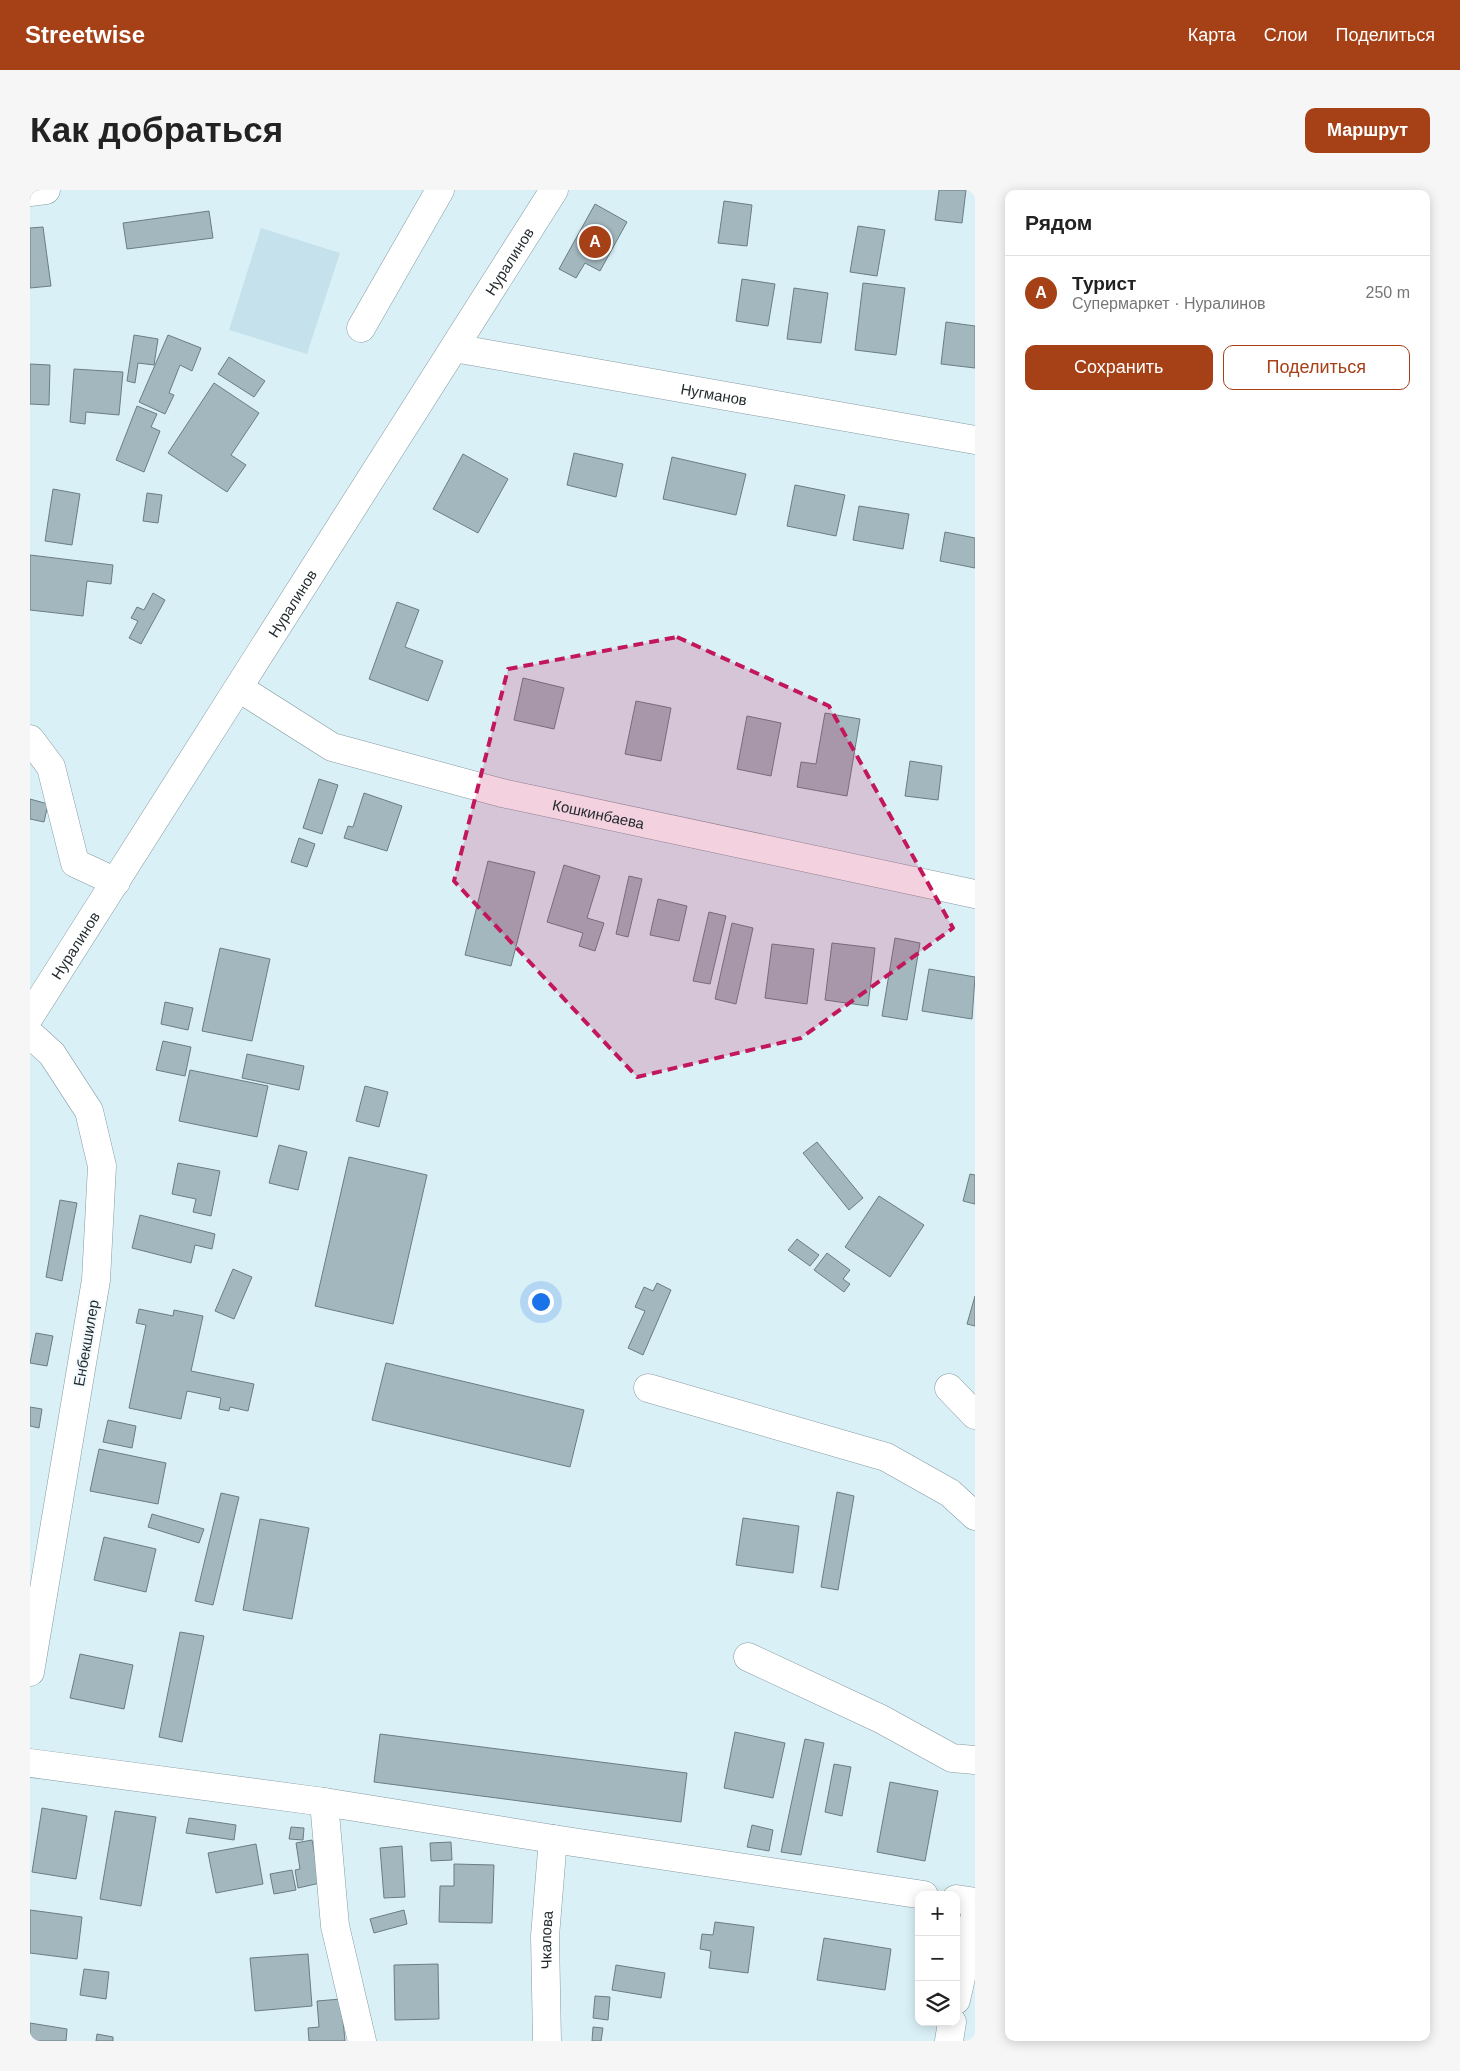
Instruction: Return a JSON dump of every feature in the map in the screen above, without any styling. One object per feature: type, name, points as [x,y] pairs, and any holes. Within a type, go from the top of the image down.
[{"type":"street","points":[[30,192],[46,190]]},
{"type":"street","points":[[361,328],[440,190]]},
{"type":"street","name":"Нуралинов","points":[[30,1016],[240,688],[554,190]]},
{"type":"street","name":"Нугманов","points":[[454,348],[975,440]]},
{"type":"street","name":"Кошкинбаева","points":[[240,688],[332,746],[502,793],[975,894]]},
{"type":"street","points":[[30,739],[51,767],[75,862],[116,882]]},
{"type":"street","name":"Енбекшилер","points":[[30,1034],[52,1054],[89,1111],[102,1166],[96,1280],[30,1672]]},
{"type":"street","points":[[648,1388],[886,1457],[950,1493],[975,1516]]},
{"type":"street","points":[[949,1388],[975,1414]]},
{"type":"street","points":[[748,1658],[881,1720],[952,1758],[975,1760]]},
{"type":"street","points":[[30,1763],[324,1802],[553,1840],[915,1894]]},
{"type":"street","points":[[324,1802],[335,1926],[362,2041]]},
{"type":"street","name":"Чкалова","points":[[547,2041],[545,1936],[553,1840]]},
{"type":"street","points":[[960,1900],[975,1902]]},
{"type":"street","points":[[963,1997],[975,1915]]},
{"type":"street","points":[[949,2041],[951,2026]]},
{"type":"highlighted area","points":[[677,637],[829,706],[953,928],[801,1038],[637,1077],[454,881],[508,669]]},
{"type":"shaded area","points":[[261,228],[340,253],[307,354],[229,330]]},
{"type":"building","points":[[939,190],[966,190],[962,223],[935,220]]},
{"type":"building","points":[[724,201],[752,205],[747,246],[718,243]]},
{"type":"building","points":[[595,204],[627,222],[600,271],[585,263],[576,278],[559,269]]},
{"type":"building","points":[[209,211],[213,238],[127,249],[123,223]]},
{"type":"building","points":[[858,226],[885,230],[877,276],[850,272]]},
{"type":"building","points":[[43,227],[51,286],[30,288],[30,228]]},
{"type":"building","points":[[742,279],[775,284],[768,326],[736,321]]},
{"type":"building","points":[[863,283],[905,288],[896,355],[855,350]]},
{"type":"building","points":[[794,288],[828,293],[821,343],[787,339]]},
{"type":"building","points":[[946,322],[975,326],[975,368],[941,364]]},
{"type":"building","points":[[134,335],[158,339],[154,365],[138,363],[135,383],[127,381]]},
{"type":"building","points":[[168,335],[201,348],[192,371],[180,365],[169,393],[174,395],[165,414],[139,402]]},
{"type":"building","points":[[229,357],[265,381],[254,397],[218,374]]},
{"type":"building","points":[[30,364],[50,365],[49,405],[30,404]]},
{"type":"building","points":[[74,369],[123,372],[119,415],[86,412],[85,424],[70,422]]},
{"type":"building","points":[[214,383],[259,413],[231,455],[246,465],[227,492],[168,453]]},
{"type":"building","points":[[137,406],[157,414],[151,427],[160,431],[144,472],[116,460]]},
{"type":"building","points":[[574,453],[623,464],[616,497],[567,485]]},
{"type":"building","points":[[463,454],[508,479],[478,533],[433,509]]},
{"type":"building","points":[[672,457],[746,474],[736,515],[663,499]]},
{"type":"building","points":[[795,485],[845,495],[836,536],[787,526]]},
{"type":"building","points":[[53,489],[80,494],[72,545],[45,541]]},
{"type":"building","points":[[147,493],[162,495],[158,523],[143,521]]},
{"type":"building","points":[[859,506],[909,514],[903,549],[853,540]]},
{"type":"building","points":[[945,532],[975,538],[975,568],[940,561]]},
{"type":"building","points":[[30,555],[113,565],[111,584],[87,581],[83,616],[30,610]]},
{"type":"building","points":[[153,593],[165,600],[141,644],[129,638],[138,621],[131,618],[137,607],[144,610]]},
{"type":"building","points":[[397,602],[419,610],[405,647],[443,661],[428,701],[369,679]]},
{"type":"building","points":[[523,678],[564,688],[554,729],[514,720]]},
{"type":"building","points":[[636,701],[671,708],[661,761],[625,754]]},
{"type":"building","points":[[825,713],[860,719],[847,796],[797,787],[801,762],[816,764]]},
{"type":"building","points":[[747,716],[781,723],[771,776],[737,769]]},
{"type":"building","points":[[910,761],[942,766],[938,800],[905,796]]},
{"type":"building","points":[[319,779],[338,785],[322,834],[303,828]]},
{"type":"building","points":[[364,793],[402,806],[387,851],[344,838],[348,826],[353,827]]},
{"type":"building","points":[[30,799],[48,804],[44,822],[30,819]]},
{"type":"building","points":[[299,838],[315,844],[307,867],[291,862]]},
{"type":"building","points":[[488,861],[535,872],[511,966],[465,955]]},
{"type":"building","points":[[564,865],[600,876],[587,918],[604,923],[595,951],[579,946],[583,933],[547,922]]},
{"type":"building","points":[[629,876],[642,879],[628,937],[616,934]]},
{"type":"building","points":[[658,899],[687,906],[679,941],[650,935]]},
{"type":"building","points":[[709,912],[726,916],[710,984],[693,981]]},
{"type":"building","points":[[732,923],[753,928],[736,1004],[715,999]]},
{"type":"building","points":[[895,938],[920,943],[907,1020],[882,1016]]},
{"type":"building","points":[[832,943],[875,948],[868,1006],[825,1000]]},
{"type":"building","points":[[772,944],[814,949],[807,1004],[765,998]]},
{"type":"building","points":[[220,948],[270,959],[252,1041],[202,1031]]},
{"type":"building","points":[[929,969],[975,977],[972,1019],[922,1011]]},
{"type":"building","points":[[165,1002],[193,1008],[188,1030],[161,1024]]},
{"type":"building","points":[[163,1041],[191,1047],[185,1076],[156,1070]]},
{"type":"building","points":[[247,1054],[304,1066],[299,1090],[242,1078]]},
{"type":"building","points":[[190,1070],[268,1086],[257,1137],[179,1121]]},
{"type":"building","points":[[365,1086],[388,1092],[379,1127],[356,1121]]},
{"type":"building","points":[[817,1142],[863,1198],[849,1210],[803,1153]]},
{"type":"building","points":[[279,1145],[307,1152],[298,1190],[269,1183]]},
{"type":"building","points":[[349,1157],[427,1175],[393,1324],[315,1306]]},
{"type":"building","points":[[178,1163],[220,1171],[211,1216],[193,1212],[196,1199],[172,1194]]},
{"type":"building","points":[[970,1174],[975,1175],[975,1204],[963,1201]]},
{"type":"building","points":[[879,1196],[924,1225],[890,1277],[845,1247]]},
{"type":"building","points":[[60,1200],[77,1203],[62,1281],[46,1277]]},
{"type":"building","points":[[140,1215],[215,1234],[212,1249],[195,1245],[191,1263],[132,1248]]},
{"type":"building","points":[[797,1239],[819,1255],[810,1266],[788,1250]]},
{"type":"building","points":[[827,1253],[850,1270],[843,1279],[850,1284],[844,1292],[814,1270]]},
{"type":"building","points":[[233,1269],[252,1277],[234,1319],[215,1311]]},
{"type":"building","points":[[657,1283],[671,1290],[643,1355],[628,1348],[645,1311],[635,1307],[644,1287],[653,1291]]},
{"type":"building","points":[[975,1296],[975,1326],[967,1324]]},
{"type":"building","points":[[139,1309],[173,1316],[174,1310],[203,1316],[191,1371],[254,1384],[248,1411],[230,1407],[229,1411],[219,1409],[221,1398],[187,1391],[181,1419],[129,1408],[146,1325],[136,1323]]},
{"type":"building","points":[[36,1333],[53,1336],[47,1366],[30,1363]]},
{"type":"building","points":[[386,1363],[584,1410],[570,1467],[372,1420]]},
{"type":"building","points":[[30,1407],[42,1409],[39,1428],[30,1426]]},
{"type":"building","points":[[108,1420],[136,1426],[132,1448],[103,1442]]},
{"type":"building","points":[[99,1449],[166,1463],[158,1504],[90,1491]]},
{"type":"building","points":[[837,1492],[854,1496],[838,1590],[821,1587]]},
{"type":"building","points":[[221,1493],[239,1497],[213,1605],[195,1601]]},
{"type":"building","points":[[152,1514],[204,1529],[199,1543],[148,1527]]},
{"type":"building","points":[[743,1518],[799,1526],[793,1573],[736,1565]]},
{"type":"building","points":[[260,1519],[309,1528],[292,1619],[243,1610]]},
{"type":"building","points":[[104,1537],[156,1549],[146,1592],[94,1580]]},
{"type":"building","points":[[180,1632],[204,1636],[182,1742],[159,1737]]},
{"type":"building","points":[[80,1654],[133,1665],[124,1709],[70,1698]]},
{"type":"building","points":[[735,1732],[785,1743],[773,1798],[724,1788]]},
{"type":"building","points":[[380,1734],[687,1773],[681,1822],[374,1782]]},
{"type":"building","points":[[805,1739],[824,1743],[801,1855],[781,1852]]},
{"type":"building","points":[[834,1764],[851,1767],[842,1816],[825,1812]]},
{"type":"building","points":[[890,1782],[938,1791],[925,1861],[877,1852]]},
{"type":"building","points":[[42,1808],[87,1816],[76,1879],[32,1872]]},
{"type":"building","points":[[115,1811],[156,1817],[141,1906],[100,1899]]},
{"type":"building","points":[[189,1818],[236,1825],[234,1840],[186,1833]]},
{"type":"building","points":[[752,1825],[773,1830],[769,1851],[747,1847]]},
{"type":"building","points":[[291,1827],[304,1828],[303,1840],[289,1839]]},
{"type":"building","points":[[312,1840],[320,1883],[298,1888],[295,1870],[300,1869],[296,1843]]},
{"type":"building","points":[[451,1842],[452,1860],[431,1861],[430,1843]]},
{"type":"building","points":[[256,1844],[263,1884],[216,1893],[208,1853]]},
{"type":"building","points":[[402,1846],[405,1897],[384,1898],[380,1848]]},
{"type":"building","points":[[454,1864],[494,1865],[492,1923],[439,1922],[440,1886],[454,1886]]},
{"type":"building","points":[[292,1870],[296,1890],[274,1894],[270,1874]]},
{"type":"building","points":[[30,1910],[82,1917],[77,1959],[30,1953]]},
{"type":"building","points":[[404,1910],[407,1924],[374,1933],[370,1919]]},
{"type":"building","points":[[715,1922],[754,1927],[748,1973],[709,1968],[711,1951],[700,1949],[702,1934],[713,1935]]},
{"type":"building","points":[[824,1938],[891,1949],[885,1990],[817,1980]]},
{"type":"building","points":[[308,1954],[312,2006],[255,2011],[250,1958]]},
{"type":"building","points":[[438,1964],[439,2019],[395,2020],[394,1965]]},
{"type":"building","points":[[616,1965],[665,1973],[661,1998],[612,1990]]},
{"type":"building","points":[[84,1969],[109,1972],[106,1999],[80,1995]]},
{"type":"building","points":[[595,1996],[610,1997],[608,2020],[593,2018]]},
{"type":"building","points":[[341,1999],[345,2041],[309,2041],[308,2028],[319,2027],[317,2001]]},
{"type":"building","points":[[30,2023],[67,2029],[66,2041],[30,2041]]},
{"type":"building","points":[[593,2027],[603,2028],[601,2041],[592,2041]]},
{"type":"building","points":[[97,2034],[113,2037],[113,2041],[96,2041]]},
{"type":"place","name":"Турист","points":[[595,242]]}]
